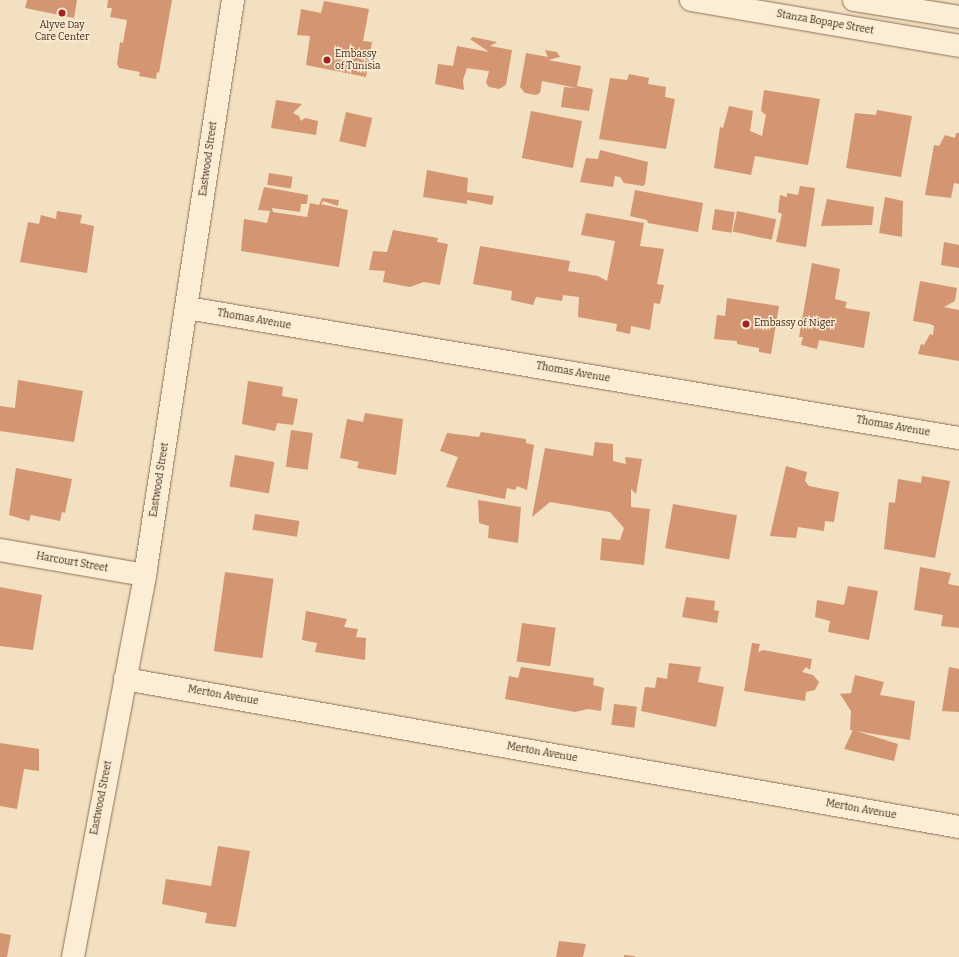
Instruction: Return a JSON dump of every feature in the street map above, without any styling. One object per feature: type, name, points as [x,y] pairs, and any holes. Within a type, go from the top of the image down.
[{"type":"street","name":"Eastwood Street","points":[[73,957],[145,575],[233,0]]},
{"type":"street","name":"Stanza Bopape Street","points":[[691,0],[959,46]]},
{"type":"street","points":[[854,0],[959,17]]},
{"type":"street","name":"Thomas Avenue","points":[[187,308],[959,438]]},
{"type":"street","name":"Harcourt Street","points":[[0,550],[145,575]]},
{"type":"street","name":"Merton Avenue","points":[[125,679],[959,827]]},
{"type":"building","name":"Alyve Day Care Center","points":[[27,0],[77,0],[74,18],[25,8]]},
{"type":"building","points":[[108,0],[172,0],[159,73],[157,72],[156,79],[139,76],[140,72],[119,68],[117,64],[120,42],[123,43],[127,20],[110,17],[112,8],[107,8]]},
{"type":"building","points":[[324,1],[369,9],[363,41],[372,42],[366,77],[306,65],[310,36],[297,35],[301,9],[321,13]]},
{"type":"building","points":[[473,37],[497,42],[490,46],[512,50],[506,85],[499,89],[489,87],[486,83],[489,71],[467,68],[463,80],[464,90],[435,84],[438,64],[453,66],[457,46],[489,52],[470,39]]},
{"type":"building","points":[[545,50],[557,52],[560,57],[548,60],[581,66],[577,86],[593,89],[589,111],[561,107],[564,87],[577,88],[542,81],[540,93],[536,95],[525,93],[520,87],[526,53],[548,57]]},
{"type":"building","points":[[629,74],[649,78],[648,84],[666,87],[665,97],[675,99],[666,149],[599,139],[610,78],[627,80]]},
{"type":"building","points":[[764,90],[820,99],[808,165],[755,156],[751,175],[714,168],[720,127],[723,128],[729,106],[753,111],[750,131],[762,136],[766,115],[761,111]]},
{"type":"building","points":[[276,100],[302,104],[293,113],[299,116],[301,121],[305,118],[318,121],[316,135],[271,128]]},
{"type":"building","points":[[877,110],[912,116],[901,177],[846,168],[855,113],[876,115]]},
{"type":"building","points":[[531,111],[582,121],[573,168],[522,158]]},
{"type":"building","points":[[346,112],[372,118],[366,147],[339,141]]},
{"type":"building","points":[[956,133],[959,133],[959,184],[954,183],[951,198],[925,195],[934,145],[939,146],[945,135],[955,138]]},
{"type":"building","points":[[600,150],[648,162],[645,184],[643,186],[624,183],[620,177],[615,176],[613,187],[580,182],[586,158],[598,159]]},
{"type":"building","points":[[427,170],[468,178],[467,192],[494,196],[492,205],[467,200],[467,204],[423,197]]},
{"type":"building","points":[[269,173],[293,177],[291,189],[267,185]]},
{"type":"building","points":[[800,186],[815,188],[806,247],[776,242],[782,214],[778,212],[780,195],[787,197],[787,193],[798,195]]},
{"type":"building","points":[[264,187],[308,195],[307,204],[301,204],[300,212],[272,208],[273,212],[307,217],[310,203],[319,205],[322,198],[339,200],[338,206],[323,201],[321,204],[348,210],[339,267],[241,251],[244,219],[267,223],[270,211],[258,210]]},
{"type":"building","points":[[635,190],[703,203],[698,232],[648,223],[647,220],[630,216]]},
{"type":"building","points":[[885,197],[903,201],[902,237],[879,233]]},
{"type":"building","points":[[827,199],[874,207],[872,225],[821,226]]},
{"type":"building","points":[[715,209],[735,212],[731,233],[712,230]]},
{"type":"building","points":[[57,211],[82,215],[80,223],[94,226],[87,273],[20,262],[28,222],[39,224],[41,215],[56,219]]},
{"type":"building","points":[[737,211],[776,219],[772,240],[733,232]]},
{"type":"building","points":[[586,213],[644,223],[640,246],[664,249],[657,284],[664,285],[660,304],[654,303],[650,330],[631,326],[630,334],[616,331],[617,324],[578,317],[579,297],[563,295],[562,301],[536,297],[533,305],[511,300],[512,291],[473,284],[480,246],[570,261],[568,271],[598,276],[607,281],[615,241],[581,235]]},
{"type":"building","points":[[393,230],[438,238],[437,242],[448,244],[440,285],[424,282],[410,287],[383,282],[385,271],[369,270],[373,251],[387,252]]},
{"type":"building","points":[[944,242],[959,245],[959,268],[941,265]]},
{"type":"building","points":[[812,263],[840,269],[835,299],[847,302],[845,308],[870,312],[864,348],[819,340],[817,349],[801,345],[803,337],[799,337]]},
{"type":"building","points":[[920,281],[957,288],[955,301],[944,307],[959,310],[959,361],[918,354],[921,344],[924,345],[930,334],[933,335],[934,326],[913,321]]},
{"type":"building","name":"Embassy of Niger","points":[[727,298],[779,306],[771,354],[759,352],[759,348],[737,344],[737,341],[714,339],[717,315],[725,316]]},
{"type":"building","points":[[18,380],[83,391],[74,442],[0,431],[0,406],[15,408]]},
{"type":"building","points":[[248,381],[283,387],[282,396],[298,399],[293,425],[277,423],[275,431],[242,424]]},
{"type":"building","points":[[365,413],[403,419],[396,475],[357,468],[359,462],[340,458],[347,419],[363,422]]},
{"type":"building","points":[[291,430],[313,433],[308,470],[286,467]]},
{"type":"building","points":[[481,432],[526,439],[526,443],[534,445],[527,490],[517,486],[515,490],[507,488],[505,499],[446,487],[458,457],[440,451],[447,433],[479,437]]},
{"type":"building","points":[[595,442],[613,444],[613,461],[626,464],[625,457],[642,459],[636,494],[631,489],[631,507],[650,509],[644,565],[600,560],[602,538],[620,540],[624,528],[610,512],[550,502],[532,517],[545,448],[593,456]]},
{"type":"building","points":[[235,455],[274,462],[269,493],[229,487]]},
{"type":"building","points":[[786,466],[807,472],[805,481],[809,486],[839,492],[834,522],[825,521],[824,531],[798,527],[796,538],[770,536]]},
{"type":"building","points":[[16,468],[72,479],[65,513],[62,512],[60,521],[31,515],[29,521],[9,515]]},
{"type":"building","points":[[922,476],[950,481],[935,558],[884,549],[889,502],[895,503],[898,479],[921,483]]},
{"type":"building","points":[[478,500],[521,507],[518,543],[488,538],[489,526],[479,523]]},
{"type":"building","points":[[673,504],[737,515],[729,560],[665,548]]},
{"type":"building","points":[[255,514],[299,521],[297,537],[252,530]]},
{"type":"building","points":[[920,567],[951,573],[948,584],[959,586],[959,628],[941,626],[943,615],[914,610]]},
{"type":"building","points":[[225,572],[274,579],[262,658],[214,651]]},
{"type":"building","points":[[848,586],[878,591],[869,640],[828,632],[830,621],[815,617],[817,600],[844,605]]},
{"type":"building","points":[[0,587],[42,595],[33,650],[0,646]]},
{"type":"building","points":[[686,597],[715,601],[714,610],[719,611],[717,623],[682,617]]},
{"type":"building","points":[[306,611],[347,619],[344,627],[358,629],[356,637],[366,638],[365,660],[315,652],[317,643],[302,640]]},
{"type":"building","points":[[522,623],[556,628],[550,666],[517,662]]},
{"type":"building","points":[[752,643],[760,644],[758,652],[763,650],[812,659],[810,670],[806,667],[802,672],[813,675],[819,682],[815,690],[806,692],[805,701],[744,691]]},
{"type":"building","points":[[669,663],[701,667],[698,682],[724,687],[716,727],[641,711],[645,687],[655,688],[657,677],[667,679]]},
{"type":"building","points":[[521,667],[594,678],[593,685],[604,688],[601,711],[588,709],[575,712],[505,699],[509,676],[518,678]]},
{"type":"building","points":[[949,667],[959,669],[959,712],[942,711]]},
{"type":"building","points":[[855,675],[884,682],[880,695],[915,701],[910,740],[850,730],[851,711],[840,694],[851,693]]},
{"type":"building","points":[[614,704],[637,707],[634,728],[611,725]]},
{"type":"building","points":[[853,730],[898,744],[894,761],[844,749]]},
{"type":"building","points":[[0,743],[39,749],[39,771],[24,769],[17,809],[0,806]]},
{"type":"building","points":[[218,846],[250,851],[236,927],[205,923],[207,913],[162,904],[166,879],[211,886]]},
{"type":"building","points":[[0,933],[11,935],[7,957],[0,957]]},
{"type":"building","points":[[559,941],[586,944],[583,957],[556,957]]},
{"type":"building","points":[[624,955],[635,956],[635,957],[624,957]]},
{"type":"place","name":"Alyve Day Care Center","points":[[62,13]]},
{"type":"place","name":"Embassy of Tunisia","points":[[327,60]]},
{"type":"place","name":"Embassy of Niger","points":[[746,324]]}]
